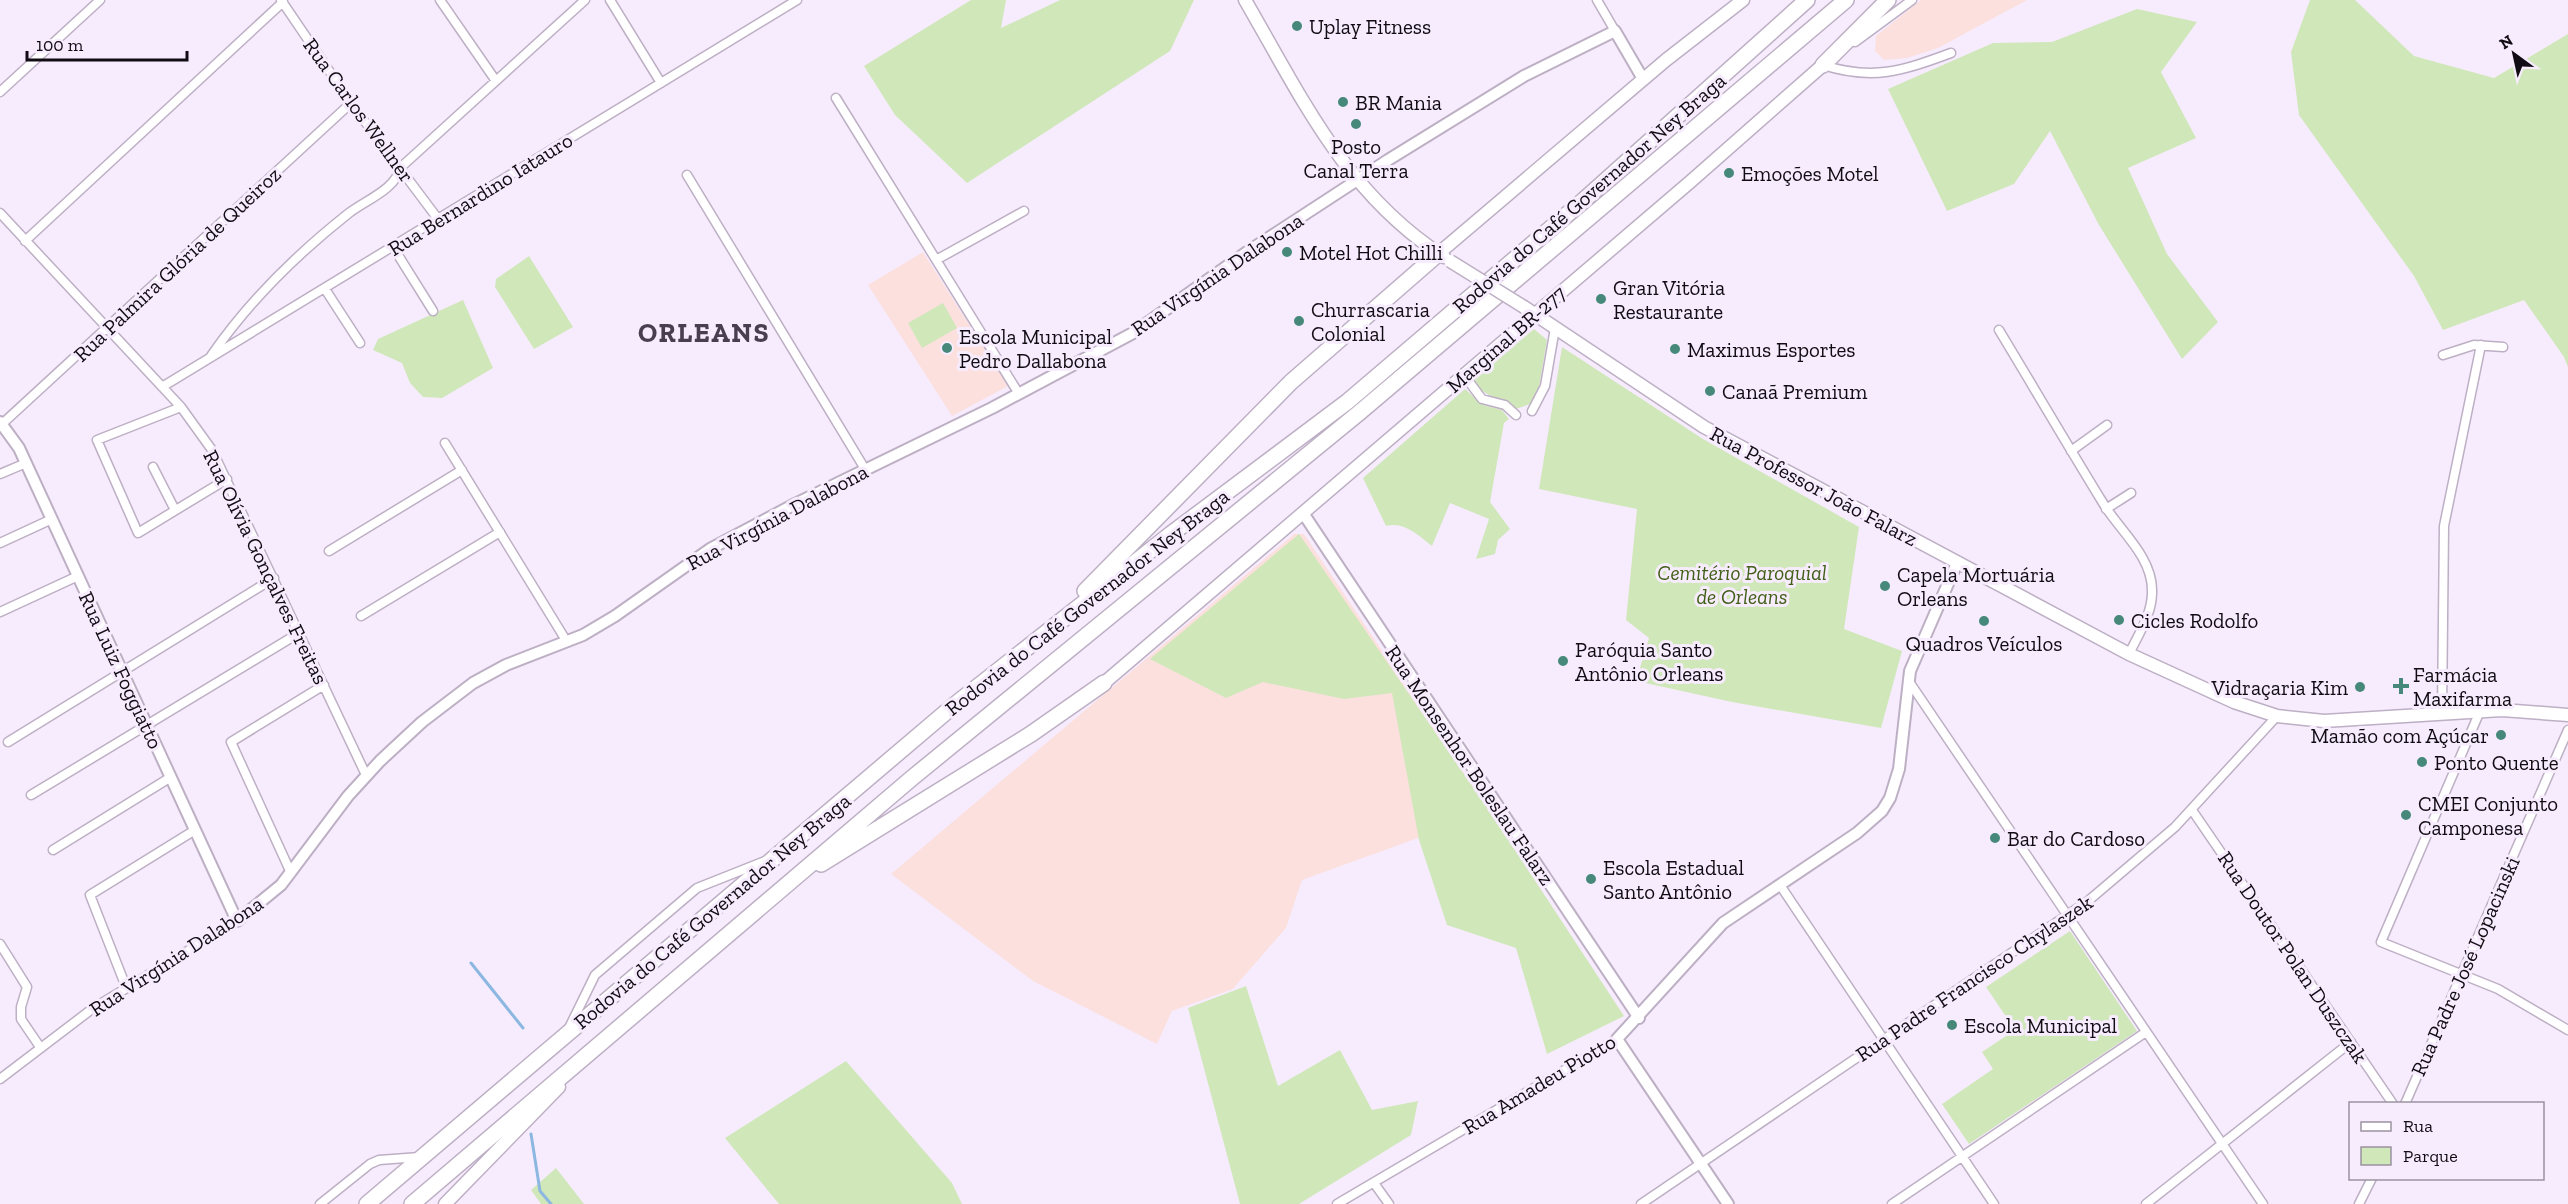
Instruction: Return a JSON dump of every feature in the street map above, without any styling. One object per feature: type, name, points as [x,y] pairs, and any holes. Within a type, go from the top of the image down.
[{"type":"highway","name":"Rodovia do Café Governador Ney Braga","points":[[367,1204],[913,740],[1188,520],[1347,402],[1616,172],[1807,0]]},
{"type":"highway","name":"Rodovia do Café Governador Ney Braga","points":[[412,1204],[780,889],[1360,412],[1846,0]]},
{"type":"highway","points":[[1823,65],[1888,0]]},
{"type":"highway","points":[[1040,637],[1291,382],[1444,257]]},
{"type":"highway","points":[[780,889],[1031,734],[1104,683]]},
{"type":"main road","name":"Rua Professor João Falarz","points":[[1245,0],[1325,138],[1357,180],[1393,216],[1444,257],[1535,314],[1686,416],[1957,563],[2129,654],[2195,686],[2277,716],[2343,721],[2480,711],[2528,710],[2568,715]]},
{"type":"main road","points":[[1444,257],[1643,80],[1743,0]]},
{"type":"main road","name":"Marginal BR-277","points":[[1104,683],[1823,65]]},
{"type":"main road","points":[[445,1204],[600,1044]]},
{"type":"street","points":[[0,92],[100,0]]},
{"type":"street","points":[[440,0],[496,81]]},
{"type":"street","points":[[209,359],[254,299],[336,223],[395,181],[400,168],[585,0]]},
{"type":"street","points":[[610,0],[661,83]]},
{"type":"street","name":"Rua Bernardino Iatauro","points":[[162,387],[796,0]]},
{"type":"street","points":[[1597,0],[1643,80]]},
{"type":"street","name":"Marginal BR-277","points":[[1823,65],[1912,0]]},
{"type":"street","points":[[25,241],[282,1]]},
{"type":"street","name":"Rua Carlos Wellner","points":[[282,1],[351,103],[438,219]]},
{"type":"street","name":"Rua Virgínia Dalabona","points":[[0,1079],[40,1047],[126,987],[237,921],[267,899],[291,873],[366,776],[422,722],[473,683],[506,665],[567,642],[602,625],[710,549],[1019,394],[1142,327],[1357,180],[1524,76],[1615,31]]},
{"type":"street","points":[[1823,65],[1844,72],[1876,75],[1951,54]]},
{"type":"street","points":[[836,98],[1019,394]]},
{"type":"street","name":"Rua Palmira Glória de Queiroz","points":[[1,423],[351,103]]},
{"type":"street","points":[[687,175],[865,470]]},
{"type":"street","points":[[936,260],[1024,211]]},
{"type":"street","name":"Rua Olívia Gonçalves Freitas","points":[[0,213],[181,407],[212,450],[366,776]]},
{"type":"street","points":[[393,247],[433,310]]},
{"type":"street","points":[[325,289],[360,343]]},
{"type":"street","points":[[1532,411],[1545,386],[1555,328]]},
{"type":"street","points":[[1999,330],[2106,509],[2134,545],[2149,574],[2152,589],[2151,604],[2129,654]]},
{"type":"street","points":[[2443,355],[2464,347],[2481,345],[2503,347]]},
{"type":"street","points":[[2442,713],[2444,526],[2481,345]]},
{"type":"street","points":[[1464,375],[1482,399],[1505,405],[1516,415]]},
{"type":"street","points":[[181,407],[97,440],[138,533],[227,479]]},
{"type":"street","name":"Rua Luiz Foggiatto","points":[[1,423],[15,440],[26,463],[237,921]]},
{"type":"street","points":[[2071,451],[2107,425]]},
{"type":"street","points":[[446,443],[567,642]]},
{"type":"street","points":[[0,474],[26,463]]},
{"type":"street","points":[[153,467],[176,510]]},
{"type":"street","points":[[329,551],[462,470]]},
{"type":"street","points":[[2106,509],[2131,492]]},
{"type":"street","name":"Rua Monsenhor Boleslau Falarz","points":[[1303,513],[1639,1018]]},
{"type":"street","points":[[0,543],[52,519]]},
{"type":"street","points":[[362,616],[500,532]]},
{"type":"street","name":"Rua Amadeu Piotto","points":[[1337,1204],[1617,1039],[1639,1018],[1724,923],[1870,823],[1890,798],[1899,769],[1908,680],[1957,563]]},
{"type":"street","points":[[0,612],[78,576]]},
{"type":"street","points":[[8,742],[274,578]]},
{"type":"street","points":[[31,795],[299,633]]},
{"type":"street","points":[[1908,680],[2263,1204]]},
{"type":"street","points":[[291,873],[231,741],[324,685]]},
{"type":"street","points":[[2480,711],[2381,942],[2505,992],[2568,1030]]},
{"type":"street","name":"Rua Padre Francisco Chylaszek","points":[[1641,1204],[2067,916],[2138,861],[2192,810],[2277,716]]},
{"type":"street","name":"Rua Padre José Lopacinski","points":[[2406,1102],[2568,730]]},
{"type":"street","points":[[53,850],[171,777]]},
{"type":"street","name":"Rua Doutor Polan Duszczak","points":[[2192,810],[2392,1102]]},
{"type":"street","points":[[126,987],[90,895],[195,830]]},
{"type":"street","points":[[564,1038],[595,975],[697,888],[779,855]]},
{"type":"street","points":[[1780,885],[1994,1204]]},
{"type":"street","points":[[0,944],[27,987],[20,1013],[21,1019],[40,1047]]},
{"type":"street","points":[[1892,1204],[2146,1032]]},
{"type":"street","points":[[1617,1039],[1728,1204]]},
{"type":"street","points":[[2146,1204],[2351,1042]]},
{"type":"street","points":[[320,1204],[370,1164],[379,1160],[424,1156]]},
{"type":"street","points":[[2359,1204],[2371,1180]]},
{"type":"street","points":[[1374,1183],[1389,1204]]},
{"type":"shaded area","points":[[1921,0],[2027,0],[1938,48],[1907,58],[1884,60],[1875,51],[1876,36]]},
{"type":"shaded area","name":"Escola Municipal Pedro Dallabona","points":[[923,252],[1008,386],[952,416],[868,285]]},
{"type":"shaded area","points":[[1294,534],[1304,534],[1490,812],[1302,880],[1286,928],[1233,989],[1172,1011],[1157,1044],[1033,981],[891,874]]},
{"type":"green space","points":[[971,0],[1006,0],[1001,28],[1060,0],[1194,0],[1170,51],[967,183],[895,115],[864,66]]},
{"type":"green space","points":[[2310,0],[2355,0],[2414,56],[2494,78],[2568,34],[2568,367],[2564,357],[2524,300],[2443,330],[2414,276],[2299,115],[2291,52]]},
{"type":"green space","points":[[2137,9],[2197,22],[2161,72],[2196,138],[2128,168],[2167,254],[2218,322],[2182,359],[2099,225],[2050,131],[2014,184],[1947,211],[1888,89],[1993,43],[2052,42]]},
{"type":"green space","points":[[529,256],[573,327],[534,349],[495,287],[496,279]]},
{"type":"green space","points":[[463,300],[493,368],[442,398],[423,397],[410,383],[402,363],[373,350],[378,339]]},
{"type":"green space","points":[[943,303],[957,328],[922,348],[908,323]]},
{"type":"green space","points":[[1534,329],[1547,340],[1539,387],[1530,404],[1516,409],[1483,391],[1473,380]]},
{"type":"green space","name":"Cemitério Paroquial de Orleans","points":[[1562,347],[1703,439],[1859,527],[1844,629],[1902,651],[1881,728],[1732,702],[1636,681],[1649,638],[1626,620],[1637,509],[1539,489]]},
{"type":"green space","points":[[1465,389],[1483,405],[1502,410],[1509,419],[1504,423],[1490,502],[1510,529],[1498,540],[1495,554],[1476,559],[1489,519],[1450,503],[1432,546],[1405,527],[1386,526],[1363,478]]},
{"type":"green space","points":[[1299,534],[1490,812],[1624,1016],[1547,1054],[1516,948],[1447,925],[1419,840],[1392,693],[1344,699],[1263,682],[1226,698],[1150,659]]},
{"type":"green space","points":[[2070,931],[2137,1031],[1969,1144],[1942,1104],[1993,1069],[1982,1052],[2015,1030],[1986,987]]},
{"type":"green space","points":[[1246,986],[1278,1086],[1340,1050],[1372,1110],[1418,1101],[1411,1135],[1299,1204],[1240,1204],[1188,1008]]},
{"type":"green space","points":[[846,1061],[952,1183],[962,1204],[779,1204],[725,1138]]},
{"type":"green space","points":[[556,1168],[584,1204],[541,1204],[531,1190]]},
{"type":"waterway","points":[[471,963],[523,1028]]},
{"type":"waterway","points":[[531,1134],[540,1191],[551,1204]]},
{"type":"place","name":"Uplay Fitness","points":[[1297,26]]},
{"type":"place","name":"BR Mania","points":[[1343,102]]},
{"type":"place","name":"Posto Canal Terra","points":[[1356,124]]},
{"type":"place","name":"Emoções Motel","points":[[1729,173]]},
{"type":"place","name":"Motel Hot Chilli","points":[[1287,252]]},
{"type":"place","name":"Gran Vitória Restaurante","points":[[1601,299]]},
{"type":"place","name":"Churrascaria Colonial","points":[[1299,321]]},
{"type":"place","name":"Escola Municipal Pedro Dallabona","points":[[947,348]]},
{"type":"place","name":"Maximus Esportes","points":[[1675,349]]},
{"type":"place","name":"Canaã Premium","points":[[1710,391]]},
{"type":"place","name":"Capela Mortuária Orleans","points":[[1885,586]]},
{"type":"place","name":"Cicles Rodolfo","points":[[2119,620]]},
{"type":"place","name":"Quadros Veículos","points":[[1984,621]]},
{"type":"place","name":"Paróquia Santo Antônio Orleans","points":[[1563,661]]},
{"type":"place","name":"Farmácia Maxifarma","points":[[2401,686]]},
{"type":"place","name":"Vidraçaria Kim","points":[[2360,687]]},
{"type":"place","name":"Mamão com Açúcar","points":[[2501,735]]},
{"type":"place","name":"Ponto Quente","points":[[2422,762]]},
{"type":"place","name":"CMEI Conjunto Camponesa","points":[[2406,815]]},
{"type":"place","name":"Bar do Cardoso","points":[[1995,838]]},
{"type":"place","name":"Escola Estadual Santo Antônio","points":[[1591,879]]},
{"type":"place","name":"Escola Municipal","points":[[1952,1025]]},
{"type":"district","name":"ORLEANS","points":[[704,333]]}]
